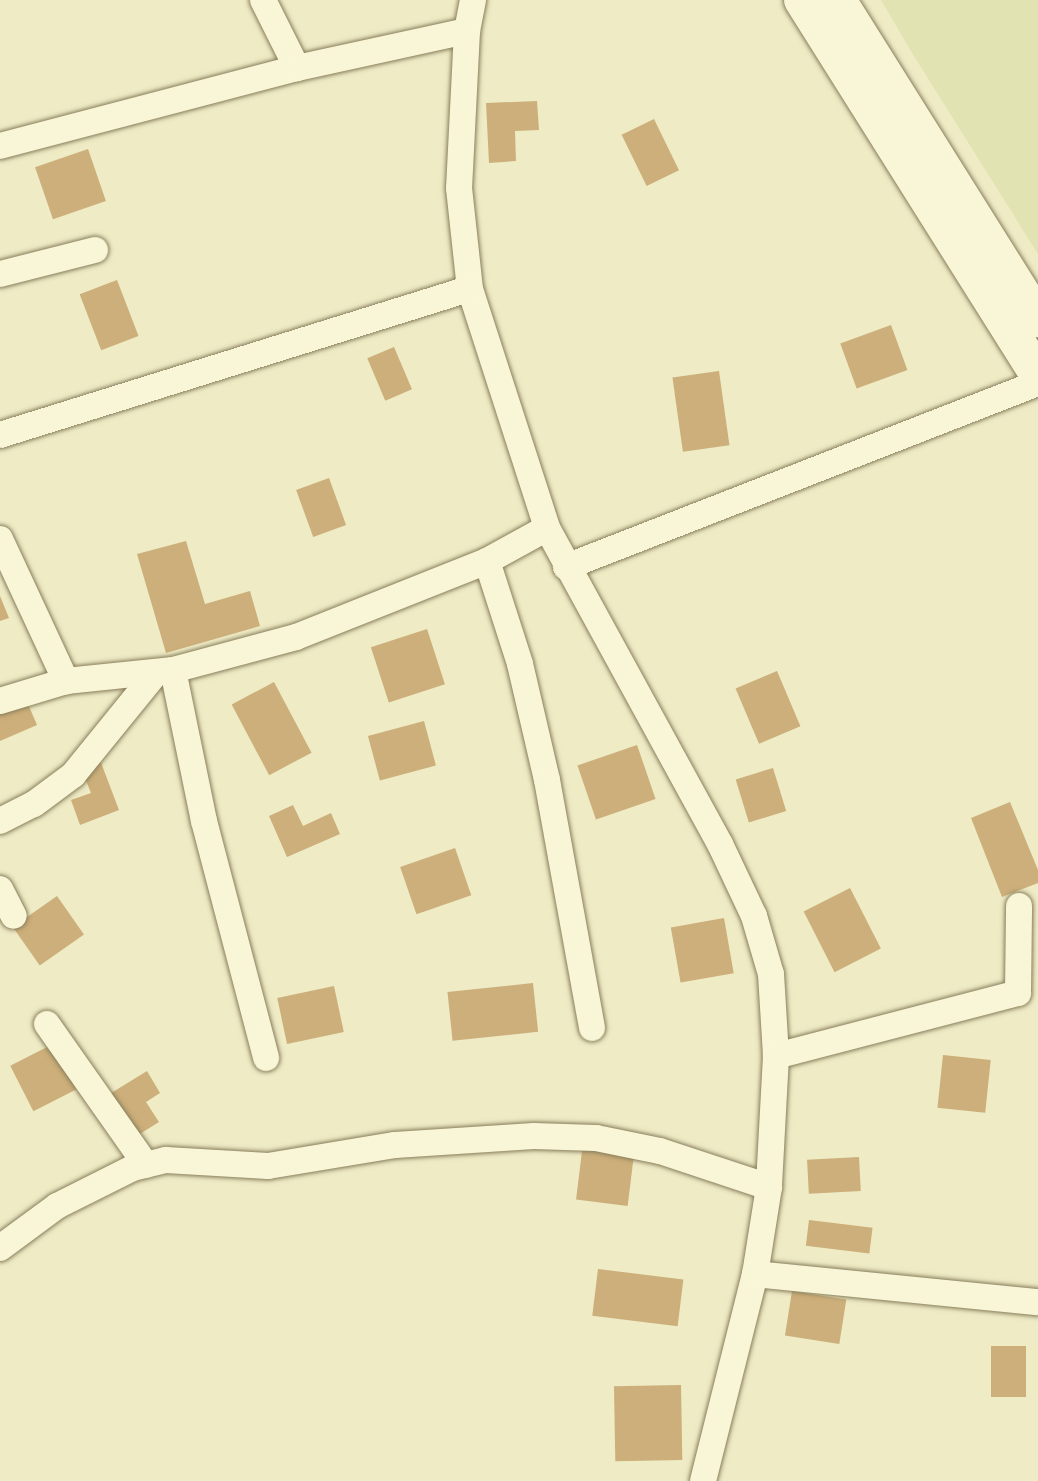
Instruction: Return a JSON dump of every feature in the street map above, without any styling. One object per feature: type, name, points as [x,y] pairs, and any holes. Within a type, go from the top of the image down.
[{"type":"main road","points":[[802,0],[1038,375]]},
{"type":"main road","points":[[838,0],[1038,319]]},
{"type":"street","points":[[263,0],[297,68]]},
{"type":"street","points":[[473,0],[467,31],[459,188],[470,289],[547,528],[754,916],[771,974],[776,1056],[769,1187],[755,1274],[703,1481]]},
{"type":"street","points":[[0,146],[297,68],[467,31]]},
{"type":"street","points":[[0,274],[95,250]]},
{"type":"street","points":[[0,435],[470,289]]},
{"type":"street","points":[[566,567],[1038,383]]},
{"type":"street","points":[[0,701],[66,681],[164,672],[296,637],[487,561],[547,528]]},
{"type":"street","points":[[0,539],[66,681]]},
{"type":"street","points":[[487,561],[520,664],[547,780],[592,1028]]},
{"type":"street","points":[[0,821],[34,804],[73,775],[164,672]]},
{"type":"street","points":[[164,672],[266,1058]]},
{"type":"street","points":[[0,889],[14,916]]},
{"type":"street","points":[[776,1056],[1018,993],[1019,906]]},
{"type":"street","points":[[47,1024],[146,1165]]},
{"type":"street","points":[[0,1248],[57,1206],[146,1165],[205,1160],[268,1166],[395,1145],[534,1136],[596,1138],[660,1151],[769,1187]]},
{"type":"street","points":[[755,1274],[1038,1302]]},
{"type":"green space","points":[[881,0],[1038,0],[1038,254],[912,53]]},
{"type":"building","points":[[537,101],[539,130],[515,131],[516,161],[489,163],[486,103]]},
{"type":"building","points":[[654,119],[679,170],[647,186],[622,135]]},
{"type":"building","points":[[88,149],[106,201],[53,219],[35,167]]},
{"type":"building","points":[[117,280],[139,336],[101,350],[80,294]]},
{"type":"building","points":[[891,325],[907,370],[857,389],[840,343]]},
{"type":"building","points":[[394,347],[412,389],[385,401],[367,358]]},
{"type":"building","points":[[719,371],[729,445],[683,452],[672,378]]},
{"type":"building","points":[[329,478],[346,525],[313,537],[296,490]]},
{"type":"building","points":[[186,541],[205,604],[250,591],[260,626],[166,653],[137,554]]},
{"type":"building","points":[[0,596],[9,618],[0,621]]},
{"type":"building","points":[[427,629],[445,684],[389,702],[371,647]]},
{"type":"building","points":[[777,671],[800,726],[759,744],[736,689]]},
{"type":"building","points":[[274,682],[312,753],[269,775],[232,705]]},
{"type":"building","points":[[25,697],[37,725],[0,741],[0,707]]},
{"type":"building","points":[[424,721],[436,765],[380,780],[368,736]]},
{"type":"building","points":[[637,745],[656,799],[596,819],[577,766]]},
{"type":"building","points":[[100,760],[119,810],[80,825],[71,800],[91,793],[81,768]]},
{"type":"building","points":[[773,768],[786,811],[749,822],[736,779]]},
{"type":"building","points":[[1010,802],[1038,870],[1038,883],[1002,897],[971,818]]},
{"type":"building","points":[[293,805],[303,826],[331,813],[340,834],[287,857],[269,816]]},
{"type":"building","points":[[455,848],[471,895],[416,914],[400,867]]},
{"type":"building","points":[[850,888],[881,949],[835,972],[804,912]]},
{"type":"building","points":[[57,896],[84,935],[40,965],[13,927]]},
{"type":"building","points":[[724,918],[734,973],[681,983],[671,927]]},
{"type":"building","points":[[533,983],[538,1032],[453,1041],[447,992]]},
{"type":"building","points":[[334,986],[344,1032],[287,1044],[277,998]]},
{"type":"building","points":[[53,1044],[76,1089],[33,1111],[10,1066]]},
{"type":"building","points":[[943,1055],[991,1060],[985,1113],[937,1108]]},
{"type":"building","points":[[147,1071],[160,1093],[146,1102],[159,1122],[135,1137],[108,1095]]},
{"type":"building","points":[[583,1143],[635,1149],[628,1206],[576,1200]]},
{"type":"building","points":[[859,1157],[861,1191],[809,1194],[807,1160]]},
{"type":"building","points":[[809,1220],[873,1228],[869,1254],[806,1246]]},
{"type":"building","points":[[598,1269],[683,1279],[678,1326],[592,1316]]},
{"type":"building","points":[[792,1291],[846,1300],[839,1344],[785,1335]]},
{"type":"building","points":[[991,1346],[1026,1346],[1026,1397],[991,1397]]},
{"type":"building","points":[[681,1385],[682,1460],[615,1461],[614,1386]]}]
